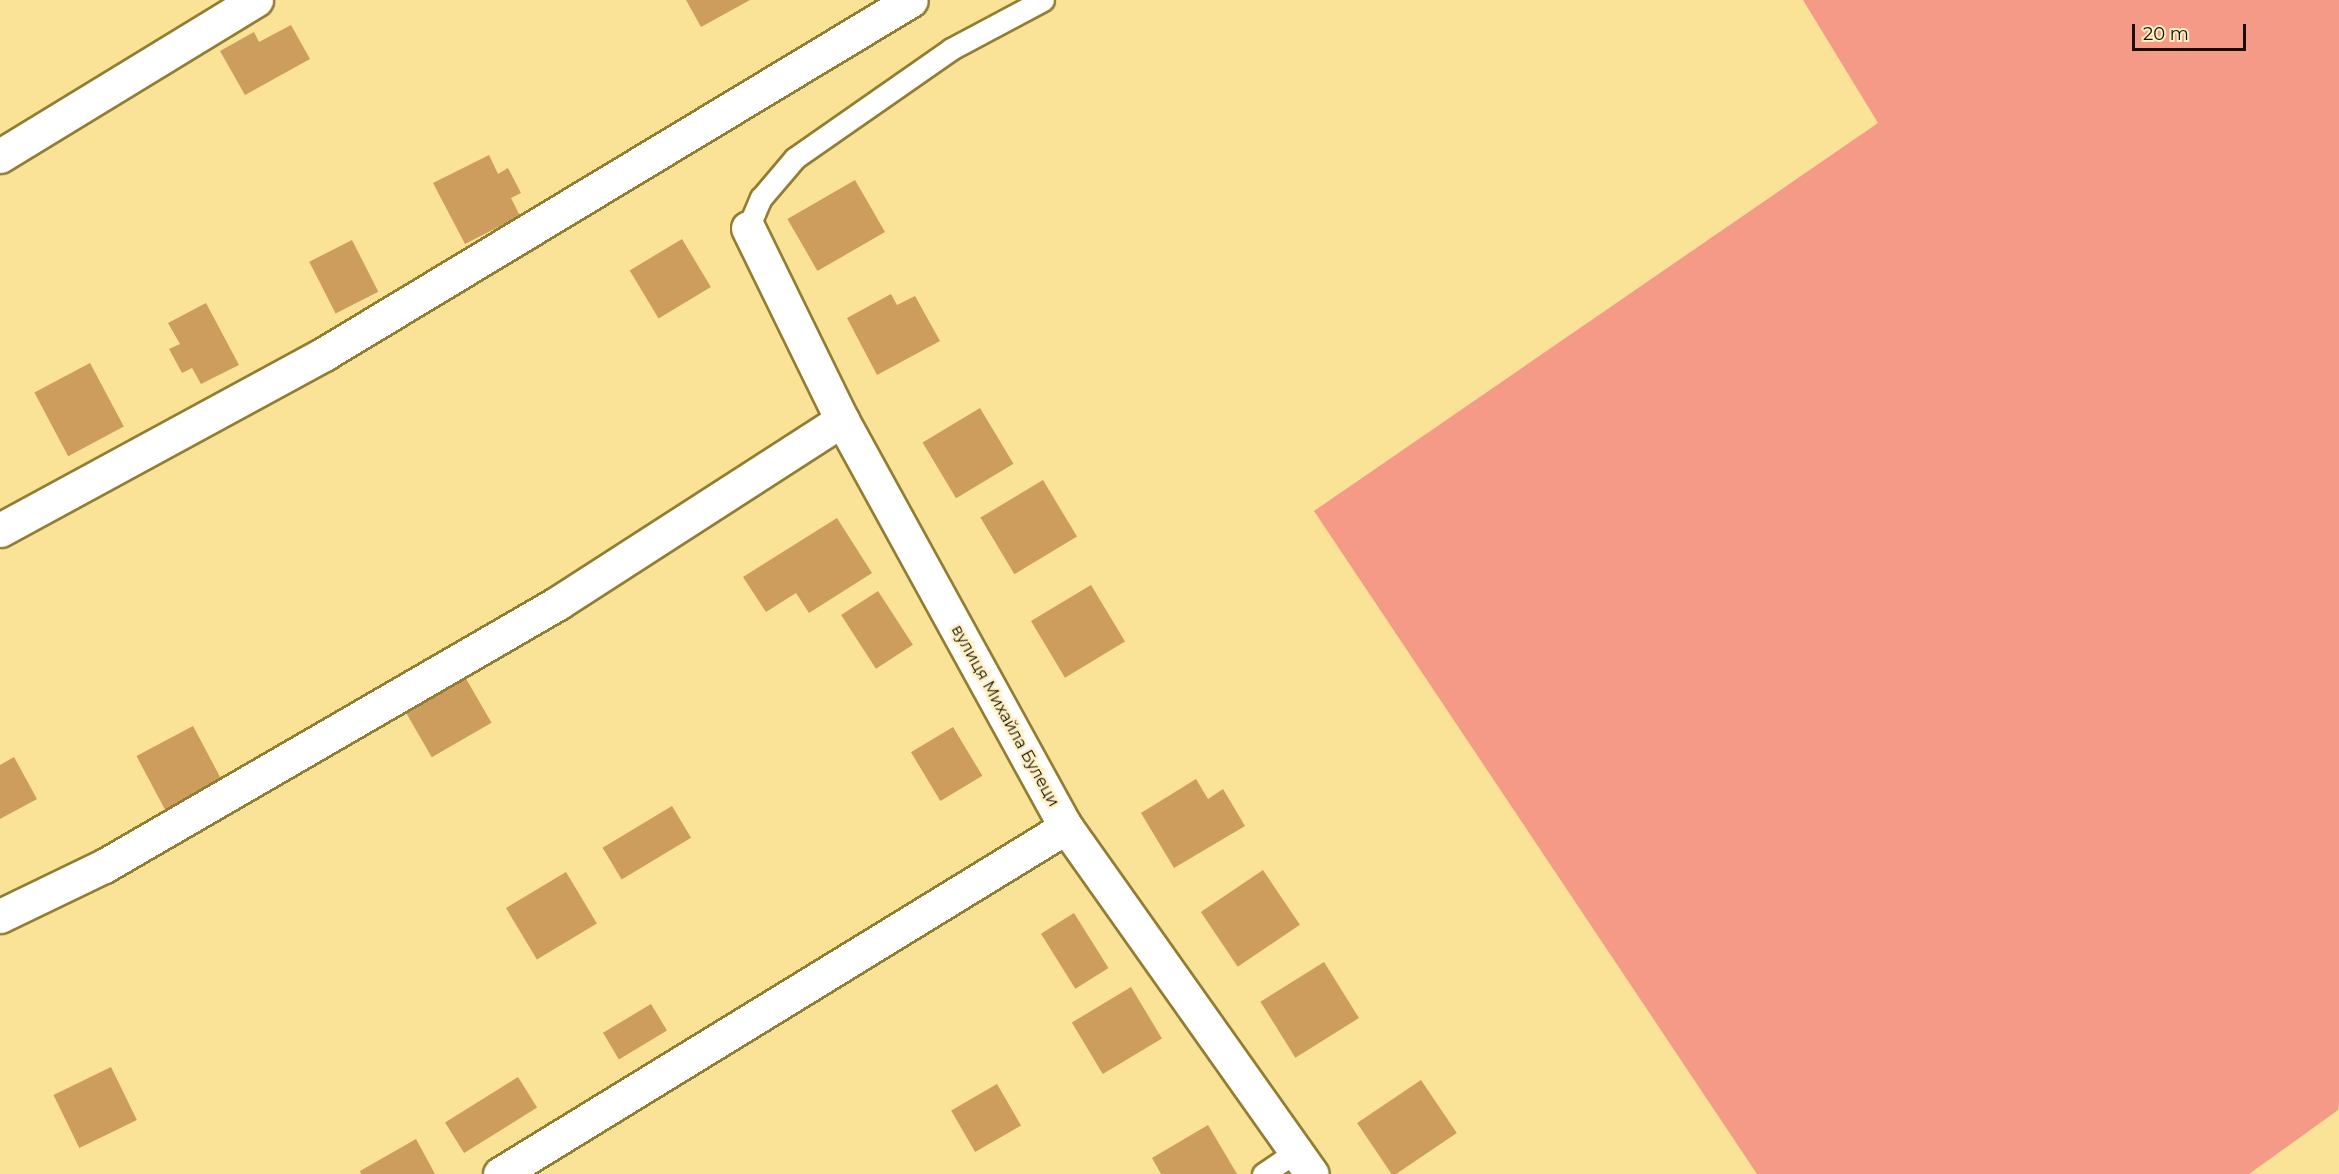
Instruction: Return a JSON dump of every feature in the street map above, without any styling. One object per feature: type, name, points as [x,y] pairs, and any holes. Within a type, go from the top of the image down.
[{"type":"street","points":[[0,156],[256,0]]},
{"type":"street","points":[[0,530],[324,354],[911,0]]},
{"type":"street","name":"вулиця Михайла Булеци","points":[[748,228],[842,420],[1066,827],[1304,1163]]},
{"type":"street","points":[[0,916],[104,866],[548,609],[842,420]]},
{"type":"street","points":[[500,1174],[1066,827]]},
{"type":"lane","points":[[748,228],[761,198],[795,158],[951,50],[1043,0]]},
{"type":"lane","points":[[1263,1174],[1304,1163]]},
{"type":"shaded area","points":[[1803,0],[2339,0],[2339,1103],[2338,1110],[2249,1174],[1757,1174],[1314,511],[1878,123]]},
{"type":"building","points":[[686,0],[750,0],[701,27]]},
{"type":"building","points":[[291,25],[310,59],[245,95],[220,51],[254,32],[259,42]]},
{"type":"building","points":[[489,155],[498,174],[508,168],[521,193],[511,198],[520,216],[465,244],[433,183]]},
{"type":"building","points":[[855,180],[885,232],[817,271],[787,219]]},
{"type":"building","points":[[682,239],[711,287],[659,318],[630,270]]},
{"type":"building","points":[[352,240],[378,292],[336,313],[309,262]]},
{"type":"building","points":[[891,294],[897,305],[915,296],[940,341],[877,375],[847,318]]},
{"type":"building","points":[[206,303],[239,365],[201,384],[192,368],[182,373],[169,349],[180,344],[168,323]]},
{"type":"building","points":[[90,363],[124,427],[68,456],[34,393]]},
{"type":"building","points":[[980,408],[1013,464],[956,498],[923,443]]},
{"type":"building","points":[[1043,480],[1077,537],[1014,574],[980,518]]},
{"type":"building","points":[[837,518],[872,573],[809,613],[796,593],[766,612],[743,577]]},
{"type":"building","points":[[1091,585],[1125,642],[1065,678],[1031,621]]},
{"type":"building","points":[[878,591],[913,645],[876,669],[841,615]]},
{"type":"building","points":[[461,670],[491,723],[432,757],[401,704]]},
{"type":"building","points":[[193,726],[223,783],[167,813],[136,756]]},
{"type":"building","points":[[953,727],[982,776],[940,801],[911,752]]},
{"type":"building","points":[[14,757],[37,799],[0,819],[0,765]]},
{"type":"building","points":[[1196,779],[1208,799],[1223,789],[1245,826],[1174,868],[1141,813]]},
{"type":"building","points":[[672,806],[691,838],[622,879],[603,848]]},
{"type":"building","points":[[1263,870],[1300,925],[1238,967],[1201,912]]},
{"type":"building","points":[[566,872],[597,923],[537,959],[506,908]]},
{"type":"building","points":[[1074,913],[1108,968],[1075,989],[1041,934]]},
{"type":"building","points":[[1324,962],[1359,1018],[1295,1058],[1260,1002]]},
{"type":"building","points":[[1131,987],[1162,1038],[1103,1074],[1072,1023]]},
{"type":"building","points":[[651,1004],[667,1031],[619,1059],[603,1033]]},
{"type":"building","points":[[111,1067],[137,1120],[79,1148],[53,1095]]},
{"type":"building","points":[[518,1077],[537,1108],[464,1153],[445,1123]]},
{"type":"building","points":[[1421,1080],[1457,1133],[1396,1174],[1392,1174],[1357,1123]]},
{"type":"building","points":[[997,1084],[1021,1126],[975,1152],[951,1110]]},
{"type":"building","points":[[1208,1125],[1237,1174],[1161,1174],[1152,1158]]},
{"type":"building","points":[[416,1139],[435,1174],[361,1174],[360,1171]]}]
